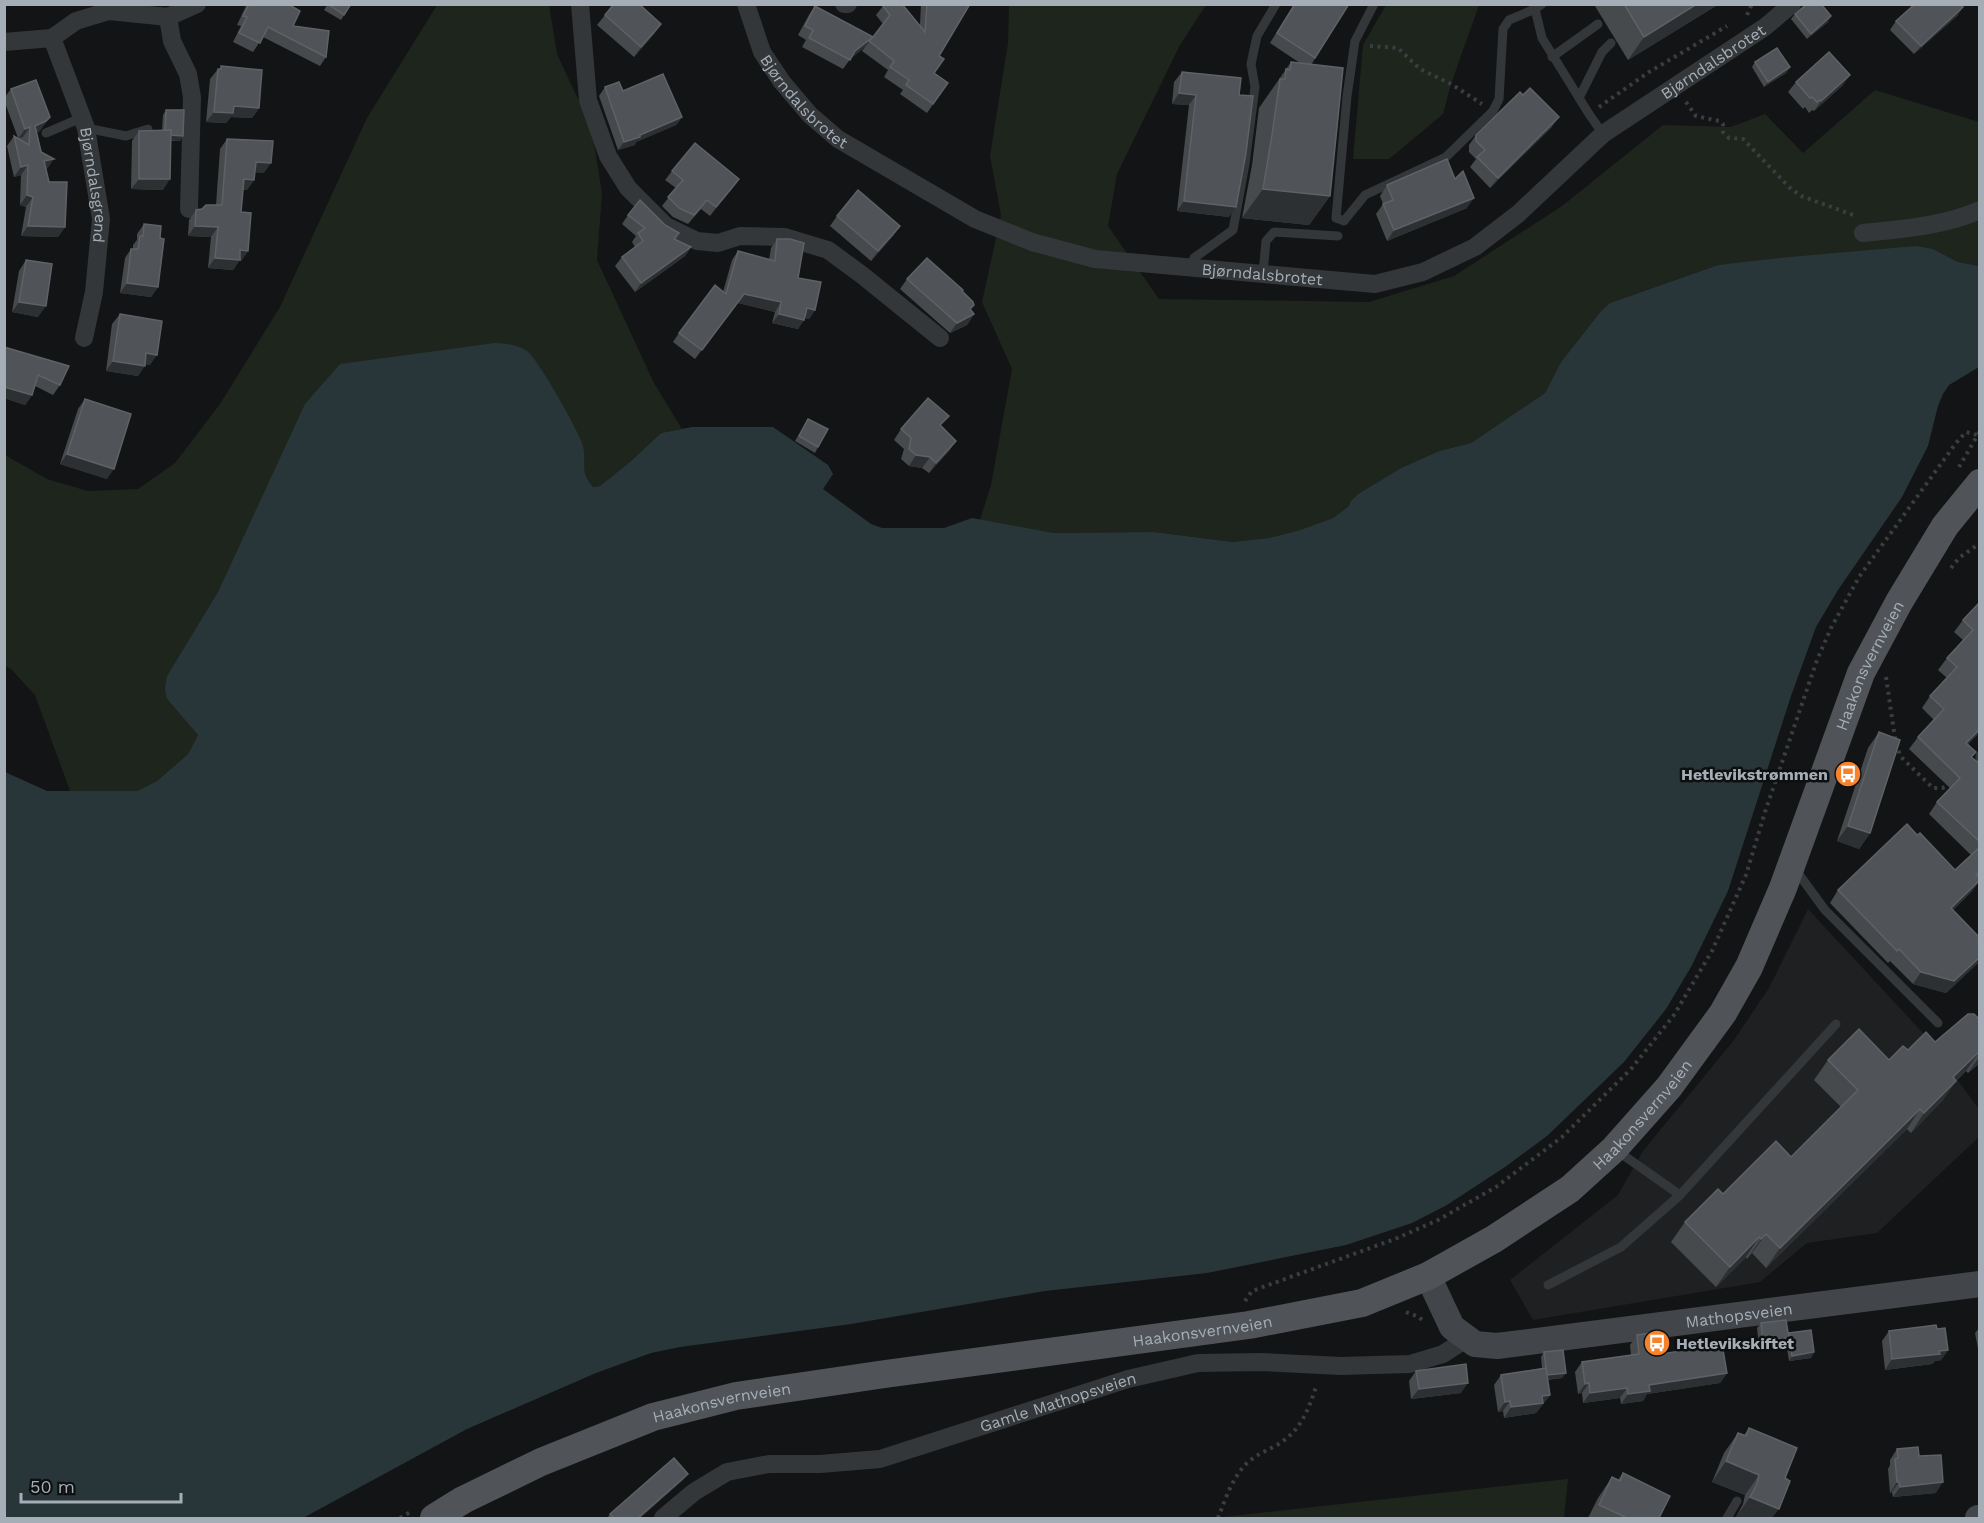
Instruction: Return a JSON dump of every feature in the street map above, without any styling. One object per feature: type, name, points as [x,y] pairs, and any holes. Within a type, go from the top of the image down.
[{"type":"main road","name":"Haakonsvernveien","points":[[427,1513],[463,1500],[541,1462],[653,1417],[736,1396],[1249,1325],[1362,1303],[1428,1276],[1494,1239],[1570,1189],[1614,1149],[1669,1087],[1723,1013],[1749,967],[1791,865],[1862,673],[1899,602],[1945,526],[1967,480]]},
{"type":"main road","points":[[1428,1276],[1452,1327],[1466,1339]]},
{"type":"main road","name":"Mathopsveien","points":[[1466,1339],[1475,1344],[1497,1346],[1980,1284]]},
{"type":"street","points":[[4,42],[52,38],[76,21],[108,8],[168,17],[197,4]]},
{"type":"street","points":[[580,4],[588,100],[608,156],[628,188],[666,226],[697,240],[718,243],[740,236],[785,237],[828,250],[939,338]]},
{"type":"street","name":"Bjørndalsbrotet","points":[[746,4],[762,52],[782,82],[810,115],[838,139],[975,219],[1032,242],[1095,259],[1376,284],[1423,272],[1475,247],[1518,214],[1604,134],[1765,27],[1792,4]]},
{"type":"street","points":[[168,17],[172,41],[188,74],[192,97],[189,209]]},
{"type":"street","name":"Bjørndalsgrend","points":[[52,38],[83,123],[101,219],[94,292],[84,338]]},
{"type":"street","points":[[1863,233],[1965,217],[1980,210]]},
{"type":"street","name":"Gamle Mathopsveien","points":[[663,1518],[694,1492],[727,1472],[769,1464],[820,1464],[880,1459],[1140,1376],[1198,1363],[1261,1362],[1323,1366],[1410,1364],[1443,1354],[1466,1339]]},
{"type":"lane","points":[[1191,268],[1194,258],[1233,230],[1245,164],[1255,87],[1251,64],[1257,36],[1276,4]]},
{"type":"lane","points":[[1374,4],[1355,41],[1347,96],[1336,218],[1344,221],[1365,195],[1446,156],[1493,111],[1499,99],[1503,29],[1509,21],[1537,6],[1542,38],[1552,57],[1604,134]]},
{"type":"lane","points":[[1552,57],[1598,24]]},
{"type":"lane","points":[[1579,98],[1602,52],[1611,43]]},
{"type":"lane","points":[[46,133],[83,123],[126,136],[148,129]]},
{"type":"lane","points":[[1263,273],[1266,241],[1274,232],[1338,236]]},
{"type":"lane","points":[[1979,758],[1980,775]]},
{"type":"lane","points":[[1791,865],[1825,910],[1938,1023]]},
{"type":"lane","points":[[1548,1286],[1621,1247],[1680,1195],[1836,1024]]},
{"type":"lane","points":[[1614,1149],[1680,1195]]},
{"type":"lane","points":[[1726,1518],[1737,1501]]},
{"type":"path","points":[[1738,20],[1748,14],[1752,4]]},
{"type":"path","points":[[1589,114],[1649,72],[1728,26]]},
{"type":"path","points":[[1355,41],[1364,45],[1398,48],[1420,69],[1451,84],[1493,111]]},
{"type":"path","points":[[1676,86],[1696,116],[1719,121],[1723,124],[1725,135],[1732,139],[1743,139],[1790,188],[1801,196],[1892,230]]},
{"type":"path","points":[[1255,1299],[1245,1300],[1252,1291],[1395,1239],[1438,1220],[1496,1187],[1562,1137],[1631,1069],[1674,1015],[1712,951],[1746,875],[1816,660],[1836,618],[1859,577],[1956,443],[1966,432],[1978,433],[1967,480]]},
{"type":"path","points":[[1945,574],[1959,558],[1980,543]]},
{"type":"path","points":[[1880,682],[1885,672],[1896,745],[1901,757],[1933,788],[1951,785],[1979,758]]},
{"type":"path","points":[[1218,1518],[1228,1492],[1245,1465],[1262,1451],[1292,1433],[1306,1415],[1323,1366]]},
{"type":"path","points":[[399,1518],[427,1513]]},
{"type":"shaded area","points":[[437,5],[549,5],[557,54],[592,129],[602,194],[597,260],[654,383],[682,429],[661,433],[600,486],[593,487],[587,477],[582,444],[219,590],[167,676],[167,699],[198,735],[188,754],[157,781],[137,791],[70,791],[35,695],[11,669],[5,666],[5,455],[47,479],[88,491],[138,489],[175,463],[220,404],[280,307],[367,118]]},
{"type":"shaded area","points":[[1009,5],[1206,5],[1180,45],[1117,174],[1108,226],[1159,299],[1369,302],[1454,276],[1562,206],[1663,125],[1731,127],[1765,114],[1803,153],[1875,90],[1979,122],[1979,266],[1958,262],[1933,249],[1718,265],[1610,303],[1601,311],[1561,362],[1545,393],[1471,443],[1439,451],[1401,468],[1358,494],[1349,506],[1333,518],[1269,538],[1233,542],[1154,532],[1054,533],[980,520],[991,485],[1012,369],[982,302],[1001,215],[990,156],[1008,43]]},
{"type":"shaded area","points":[[1386,5],[1479,5],[1451,84],[1443,114],[1389,159],[1353,159],[1363,45]]},
{"type":"shaded area","points":[[1916,246],[1933,249],[1958,262],[1979,266],[1979,367],[1949,385],[1943,394],[1928,446],[1902,497],[1838,590],[1816,627],[1791,696],[1728,891],[1691,967],[1666,1009],[1624,1062],[1547,1136],[1505,1167],[1447,1205],[1412,1223],[1346,1245],[1207,1273],[1045,1291],[851,1324],[651,1353],[596,1373],[467,1429],[303,1518],[5,1518],[5,772],[47,791],[137,791],[157,781],[188,754],[198,735],[167,699],[165,689],[167,676],[219,590],[305,404],[340,364],[495,343],[523,349],[540,367],[573,423],[584,449],[586,475],[593,487],[600,486],[661,433],[692,427],[773,427],[828,465],[833,474],[823,489],[871,524],[882,528],[944,528],[972,518],[1054,533],[1154,532],[1233,542],[1269,538],[1333,518],[1349,506],[1358,494],[1401,468],[1439,451],[1471,443],[1545,393],[1561,362],[1601,311],[1610,303],[1718,265]]},
{"type":"shaded area","points":[[1808,909],[1922,1032],[1979,1109],[1979,1137],[1877,1233],[1807,1243],[1760,1282],[1533,1320],[1510,1280],[1618,1195],[1643,1151],[1734,1040],[1769,988]]},
{"type":"shaded area","points":[[1568,1479],[1564,1518],[1213,1518]]},
{"type":"building","points":[[249,4],[288,4],[300,11],[293,26],[329,31],[326,57],[268,27],[260,43],[239,33],[247,17],[243,16]]},
{"type":"building","points":[[328,4],[351,4],[344,15]]},
{"type":"building","points":[[614,4],[639,4],[661,24],[641,47],[605,15]]},
{"type":"building","points":[[885,4],[902,4],[925,32],[927,4],[970,4],[939,56],[944,59],[934,73],[948,83],[933,104],[906,85],[909,80],[890,67],[894,61],[869,41],[890,15],[883,6]]},
{"type":"building","points":[[1295,4],[1349,4],[1315,58],[1277,33]]},
{"type":"building","points":[[1624,4],[1697,4],[1644,37]]},
{"type":"building","points":[[1807,4],[1821,4],[1831,16],[1811,34],[1795,14]]},
{"type":"building","points":[[1915,4],[1960,4],[1963,7],[1921,46],[1896,21]]},
{"type":"building","points":[[815,6],[873,37],[855,51],[850,60],[809,38],[813,30],[805,26]]},
{"type":"building","points":[[1777,48],[1790,67],[1768,82],[1755,62]]},
{"type":"building","points":[[1829,52],[1850,75],[1817,102],[1812,97],[1810,98],[1796,82]]},
{"type":"building","points":[[1291,62],[1343,68],[1330,196],[1263,189],[1280,79],[1285,79],[1286,69],[1290,70]]},
{"type":"building","points":[[221,66],[262,70],[259,108],[234,106],[233,113],[214,112],[218,69],[221,69]]},
{"type":"building","points":[[1182,72],[1241,78],[1239,95],[1253,96],[1236,207],[1184,201],[1196,95],[1179,93]]},
{"type":"building","points":[[663,74],[682,117],[624,142],[605,87],[619,82],[623,91]]},
{"type":"building","points":[[36,80],[50,117],[35,126],[41,152],[54,159],[44,161],[49,182],[67,182],[65,227],[28,226],[33,197],[27,195],[28,165],[21,167],[14,136],[29,145],[30,127],[25,129],[11,89]]},
{"type":"building","points":[[1530,88],[1559,117],[1498,178],[1477,157],[1485,150],[1476,141],[1476,135],[1520,92],[1523,95]]},
{"type":"building","points":[[166,110],[184,110],[183,136],[171,135],[171,130],[165,130]]},
{"type":"building","points":[[171,130],[170,179],[139,179],[139,131]]},
{"type":"building","points":[[227,139],[273,141],[271,163],[256,162],[254,180],[244,179],[241,212],[251,213],[248,251],[240,250],[240,260],[215,258],[218,227],[195,226],[196,210],[206,205],[222,205]]},
{"type":"building","points":[[695,143],[739,179],[716,207],[707,200],[694,215],[679,208],[668,197],[683,180],[672,171]]},
{"type":"building","points":[[1447,159],[1455,179],[1463,171],[1474,198],[1394,230],[1383,204],[1393,200],[1387,185]]},
{"type":"building","points":[[858,190],[900,226],[878,251],[837,216]]},
{"type":"building","points":[[640,200],[665,225],[679,233],[674,239],[691,247],[641,283],[622,257],[643,241],[638,233],[645,228],[628,215]]},
{"type":"building","points":[[144,224],[161,226],[160,238],[164,239],[158,287],[127,283],[131,249],[138,249],[140,236],[143,236]]},
{"type":"building","points":[[777,239],[790,239],[804,243],[798,278],[821,282],[815,310],[807,308],[804,320],[779,314],[781,302],[744,294],[702,350],[679,333],[715,285],[726,294],[738,251],[775,261]]},
{"type":"building","points":[[927,258],[963,290],[973,302],[974,305],[970,309],[974,314],[957,323],[907,279]]},
{"type":"building","points":[[26,260],[52,264],[46,306],[19,302]]},
{"type":"building","points":[[120,314],[162,321],[157,355],[146,353],[145,366],[113,361]]},
{"type":"building","points":[[4,347],[69,366],[60,385],[38,375],[32,395],[4,387]]},
{"type":"building","points":[[928,398],[949,416],[940,425],[956,441],[936,463],[930,457],[916,455],[909,449],[911,438],[901,429]]},
{"type":"building","points":[[85,399],[131,414],[114,469],[67,454]]},
{"type":"building","points":[[808,419],[828,429],[818,447],[799,436]]},
{"type":"building","points":[[1980,602],[1980,729],[1966,743],[1976,752],[1971,757],[1980,764],[1980,842],[1937,802],[1960,778],[1918,737],[1944,709],[1930,696],[1957,667],[1947,658],[1973,630],[1963,620]]},
{"type":"building","points":[[1879,732],[1900,740],[1870,833],[1848,826]]},
{"type":"building","points":[[1907,824],[1917,835],[1920,833],[1955,870],[1980,847],[1980,871],[1976,875],[1980,880],[1951,908],[1980,938],[1980,957],[1954,981],[1921,972],[1899,949],[1897,951],[1838,890]]},
{"type":"building","points":[[1968,1014],[1974,1014],[1980,1020],[1980,1051],[1953,1077],[1956,1081],[1924,1113],[1920,1109],[1780,1248],[1766,1234],[1761,1239],[1759,1237],[1730,1267],[1685,1222],[1718,1189],[1723,1194],[1776,1141],[1791,1157],[1858,1090],[1828,1060],[1859,1029],[1889,1060],[1903,1046],[1908,1050],[1926,1032],[1935,1042]]},
{"type":"building","points":[[1786,1320],[1789,1338],[1763,1341],[1761,1323]]},
{"type":"building","points":[[1936,1325],[1937,1329],[1945,1328],[1948,1350],[1939,1351],[1940,1354],[1892,1359],[1889,1331]]},
{"type":"building","points":[[1811,1330],[1814,1352],[1792,1356],[1789,1333]]},
{"type":"building","points":[[1659,1332],[1662,1354],[1722,1344],[1727,1373],[1649,1385],[1650,1391],[1628,1394],[1627,1388],[1590,1393],[1589,1383],[1585,1384],[1582,1362],[1639,1354],[1637,1335]]},
{"type":"building","points":[[1563,1350],[1566,1373],[1547,1375],[1544,1352]]},
{"type":"building","points":[[1466,1364],[1468,1383],[1419,1389],[1416,1371]]},
{"type":"building","points":[[1546,1368],[1550,1395],[1542,1396],[1543,1403],[1511,1407],[1510,1401],[1505,1402],[1501,1375]]},
{"type":"building","points":[[1749,1428],[1797,1448],[1785,1478],[1790,1481],[1779,1509],[1750,1497],[1759,1475],[1726,1461],[1738,1433],[1746,1436]]},
{"type":"building","points":[[1918,1447],[1919,1456],[1941,1455],[1943,1482],[1900,1487],[1897,1482],[1895,1459],[1898,1458],[1897,1449]]},
{"type":"building","points":[[674,1458],[688,1474],[638,1518],[614,1518],[610,1514]]},
{"type":"building","points":[[1623,1473],[1670,1496],[1659,1518],[1627,1518],[1599,1505],[1612,1477],[1620,1481]]},
{"type":"place","name":"Hetlevikstrømmen","points":[[1848,774]]},
{"type":"place","name":"Hetlevikskiftet","points":[[1657,1343]]}]
